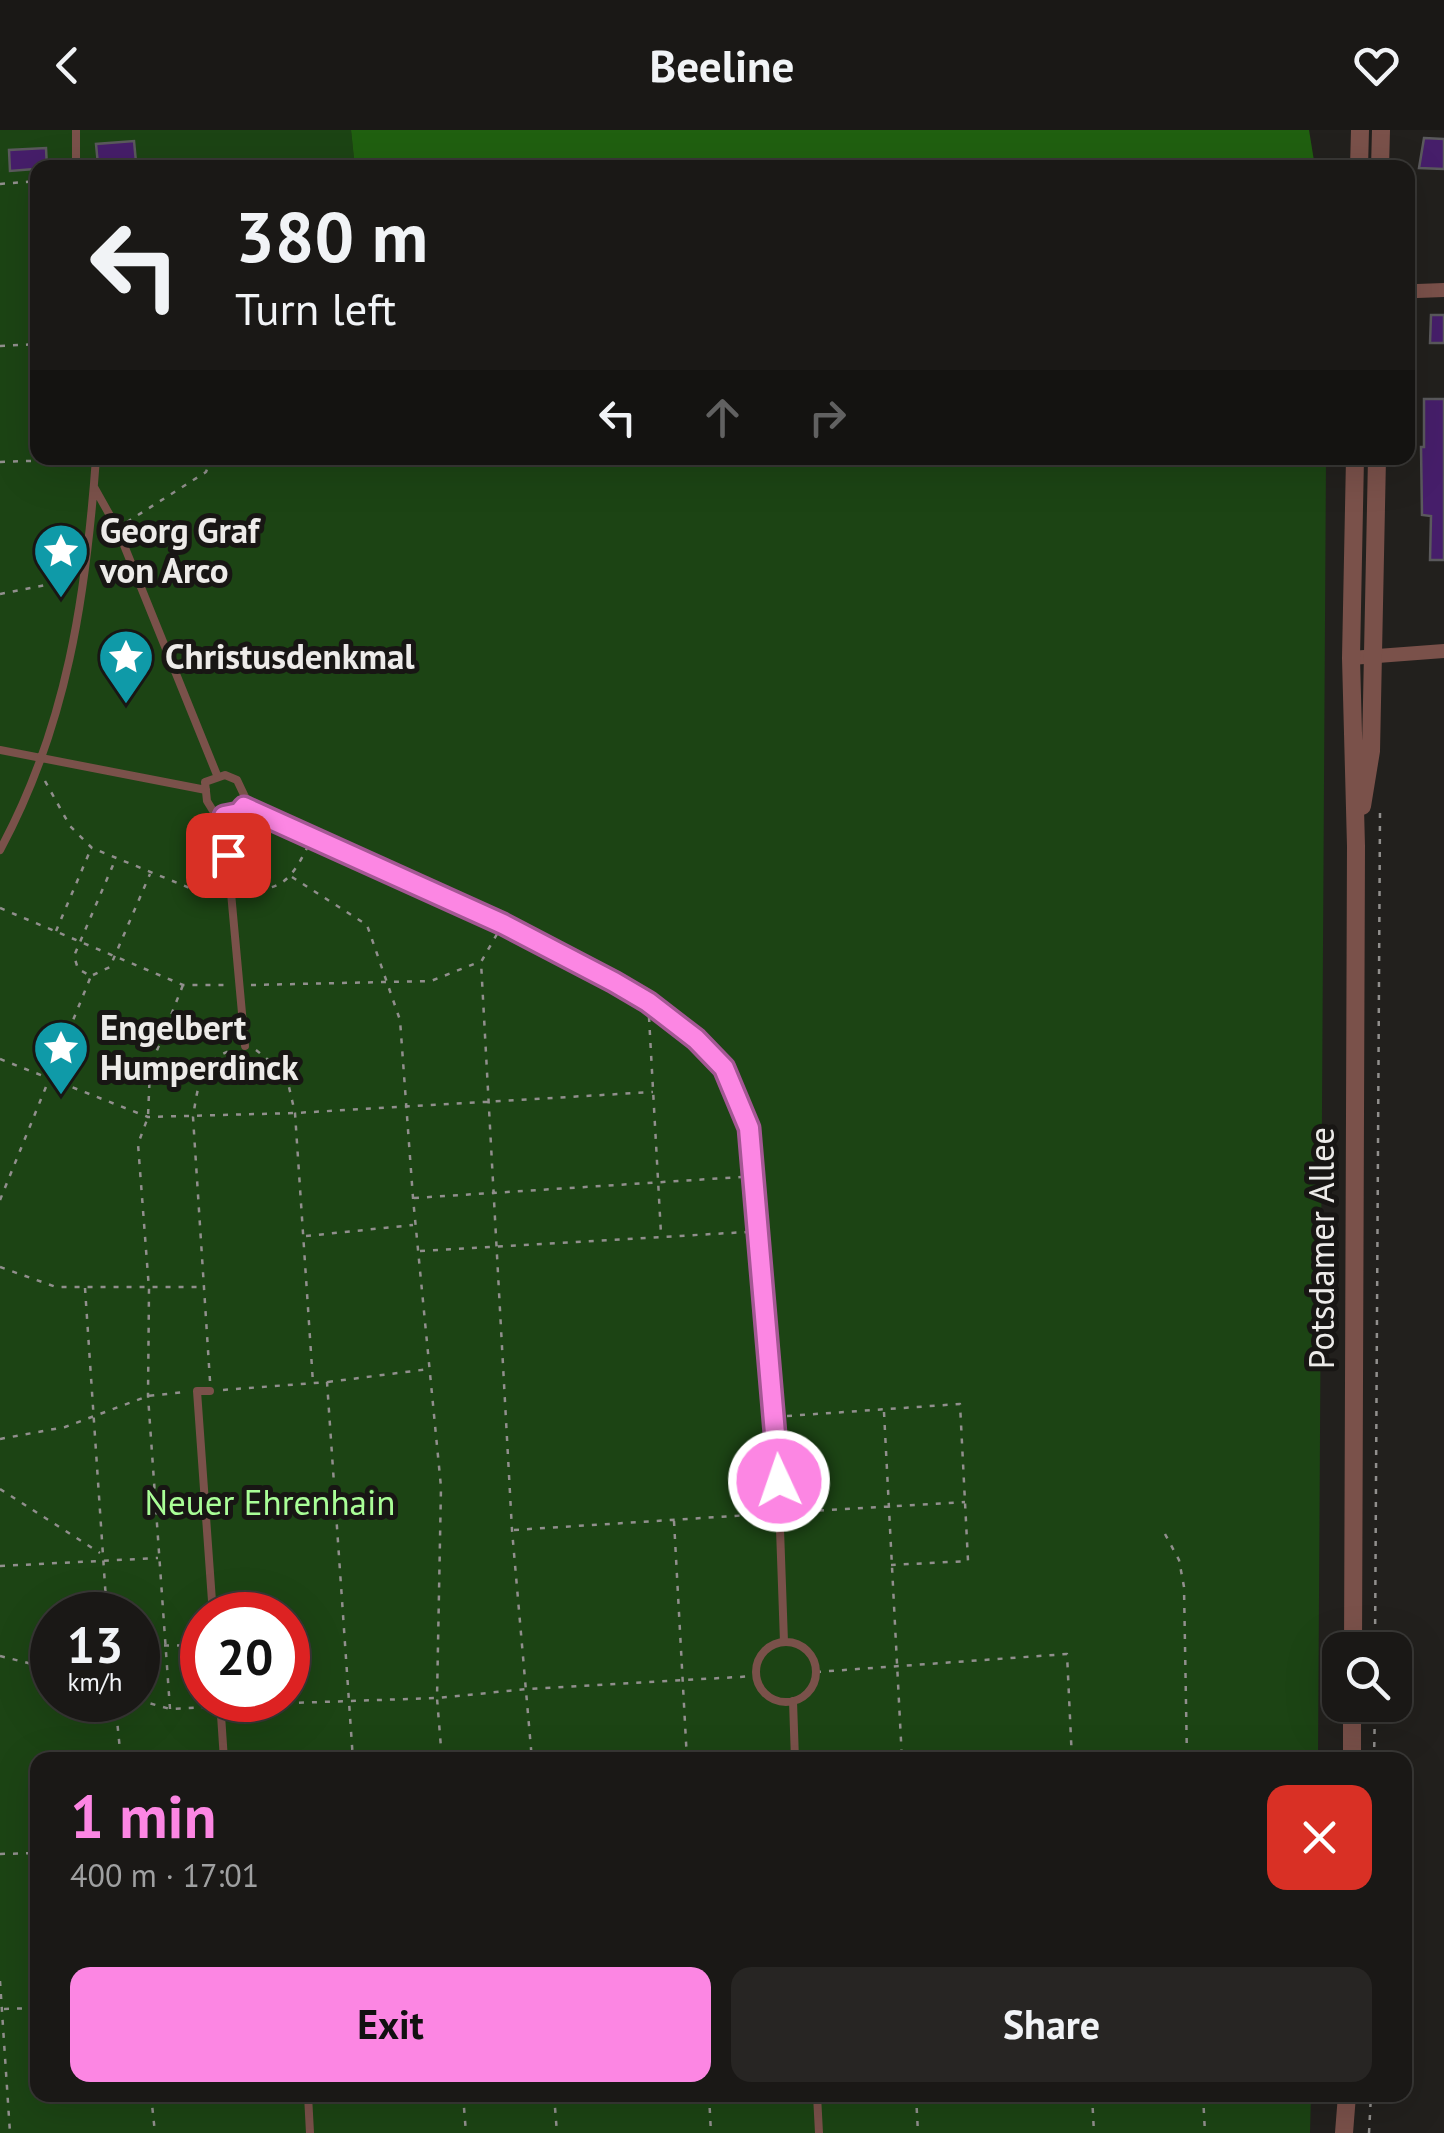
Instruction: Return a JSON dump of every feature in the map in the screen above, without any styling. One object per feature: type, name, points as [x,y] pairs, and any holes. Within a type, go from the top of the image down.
[{"type":"street","points":[[1359,160],[1360,130]]},
{"type":"street","points":[[1380,130],[1380,160]]},
{"type":"street","points":[[1417,291],[1444,290]]},
{"type":"street","name":"Potsdamer Allee","points":[[1352,1632],[1356,846],[1351,658],[1355,465]]},
{"type":"street","name":"Potsdamer Allee","points":[[1356,846],[1371,750],[1377,465]]},
{"type":"street","points":[[1351,658],[1444,651]]},
{"type":"street","points":[[1352,1722],[1352,1752]]},
{"type":"street","points":[[1344,2133],[1346,2102]]},
{"type":"lane","points":[[76,130],[76,160]]},
{"type":"lane","points":[[0,850],[39,770],[60,702],[86,578],[96,465]]},
{"type":"lane","points":[[94,487],[118,528],[218,775]]},
{"type":"lane","points":[[0,750],[206,790]]},
{"type":"lane","points":[[218,775],[232,776],[242,785],[244,807],[239,813],[215,814],[206,790],[205,782],[218,775]]},
{"type":"lane","points":[[244,807],[503,924],[648,1002],[696,1039],[724,1068],[749,1128],[755,1176],[776,1416],[784,1642]]},
{"type":"lane","points":[[224,816],[245,1046]]},
{"type":"lane","points":[[210,1391],[197,1392],[212,1592]]},
{"type":"lane","points":[[784,1642],[803,1647],[816,1672],[809,1690],[793,1701],[765,1694],[756,1676],[766,1649],[784,1642]]},
{"type":"lane","points":[[793,1701],[796,1752]]},
{"type":"lane","points":[[221,1722],[223,1752]]},
{"type":"lane","points":[[308,2102],[310,2133]]},
{"type":"lane","points":[[817,2102],[819,2133]]},
{"type":"path","points":[[0,184],[30,182]]},
{"type":"path","points":[[0,346],[30,344]]},
{"type":"path","points":[[0,462],[30,461]]},
{"type":"path","points":[[118,528],[206,472],[208,465]]},
{"type":"path","points":[[0,594],[86,578]]},
{"type":"path","points":[[39,770],[70,826],[92,848],[197,891],[264,890],[292,877],[312,838]]},
{"type":"path","points":[[1375,1632],[1380,798]]},
{"type":"path","points":[[55,932],[92,848]]},
{"type":"path","points":[[91,976],[78,969],[74,956],[116,858]]},
{"type":"path","points":[[0,1200],[91,976],[110,966],[150,874]]},
{"type":"path","points":[[292,877],[367,925],[400,1020],[441,1488],[436,1698],[441,1752]]},
{"type":"path","points":[[0,908],[184,984],[431,980],[480,962]]},
{"type":"path","points":[[503,924],[480,962],[512,1530],[531,1752]]},
{"type":"path","points":[[170,1708],[148,1396],[148,1289],[138,1144],[148,1117],[150,1068],[184,984]]},
{"type":"path","points":[[648,1002],[661,1235]]},
{"type":"path","points":[[313,1383],[294,1113],[286,1074],[270,1059],[245,1046],[226,1051],[199,1076],[193,1117],[210,1391],[326,1382],[430,1369]]},
{"type":"path","points":[[0,1059],[148,1117],[294,1113],[653,1092]]},
{"type":"path","points":[[413,1198],[755,1176]]},
{"type":"path","points":[[305,1236],[416,1224]]},
{"type":"path","points":[[419,1251],[759,1232]]},
{"type":"path","points":[[0,1267],[56,1287],[204,1287]]},
{"type":"path","points":[[86,1288],[105,1592]]},
{"type":"path","points":[[326,1382],[352,1752]]},
{"type":"path","points":[[0,1439],[92,1418],[148,1396],[197,1392]]},
{"type":"path","points":[[776,1416],[960,1404],[968,1561],[890,1565]]},
{"type":"path","points":[[883,1409],[901,1752]]},
{"type":"path","points":[[0,1489],[101,1554]]},
{"type":"path","points":[[512,1530],[965,1502]]},
{"type":"path","points":[[674,1519],[686,1752]]},
{"type":"path","points":[[1165,1534],[1179,1560],[1184,1587],[1188,1752]]},
{"type":"path","points":[[0,1566],[159,1558]]},
{"type":"path","points":[[160,1647],[180,1646]]},
{"type":"path","points":[[816,1672],[1068,1654],[1072,1752]]},
{"type":"path","points":[[0,1656],[30,1664]]},
{"type":"path","points":[[310,1701],[436,1698],[756,1676]]},
{"type":"path","points":[[160,1706],[180,1707]]},
{"type":"path","points":[[117,1722],[120,1752]]},
{"type":"path","points":[[1374,1752],[1375,1722]]},
{"type":"path","points":[[0,1854],[30,1852]]},
{"type":"path","points":[[0,1981],[10,2133]]},
{"type":"path","points":[[1,2009],[30,2008]]},
{"type":"path","points":[[153,2102],[155,2133]]},
{"type":"path","points":[[464,2102],[466,2133]]},
{"type":"path","points":[[555,2102],[557,2133]]},
{"type":"path","points":[[709,2102],[711,2133]]},
{"type":"path","points":[[916,2102],[918,2133]]},
{"type":"path","points":[[1092,2102],[1094,2133]]},
{"type":"path","points":[[1203,2102],[1205,2133]]},
{"type":"path","points":[[1369,2133],[1370,2102]]},
{"type":"green space","name":"Neuer Ehrenhain","points":[[0,130],[351,130],[354,160],[30,160],[30,465],[1326,465],[1318,1752],[30,1752],[30,2102],[1311,2102],[1310,2133],[0,2133]]},
{"type":"green space","points":[[351,130],[1309,130],[1314,160],[354,160]]},
{"type":"building","points":[[1424,138],[1444,139],[1444,169],[1419,168]]},
{"type":"building","points":[[134,141],[136,160],[98,160],[96,144]]},
{"type":"building","points":[[46,148],[47,160],[30,160],[30,169],[10,171],[9,150]]},
{"type":"building","points":[[1431,315],[1444,315],[1444,343],[1430,343]]},
{"type":"building","points":[[1424,399],[1444,399],[1444,560],[1430,560],[1431,516],[1422,515]]},
{"type":"place","name":"Georg Graf von Arco","points":[[61,600]]},
{"type":"place","name":"Christusdenkmal","points":[[126,706]]},
{"type":"place","name":"Engelbert Humperdinck","points":[[61,1097]]},
{"type":"route","points":[[228,855],[224,816],[239,813],[244,807],[503,924],[614,982],[696,1039],[724,1068],[739,1096],[749,1128],[779,1481]]}]
